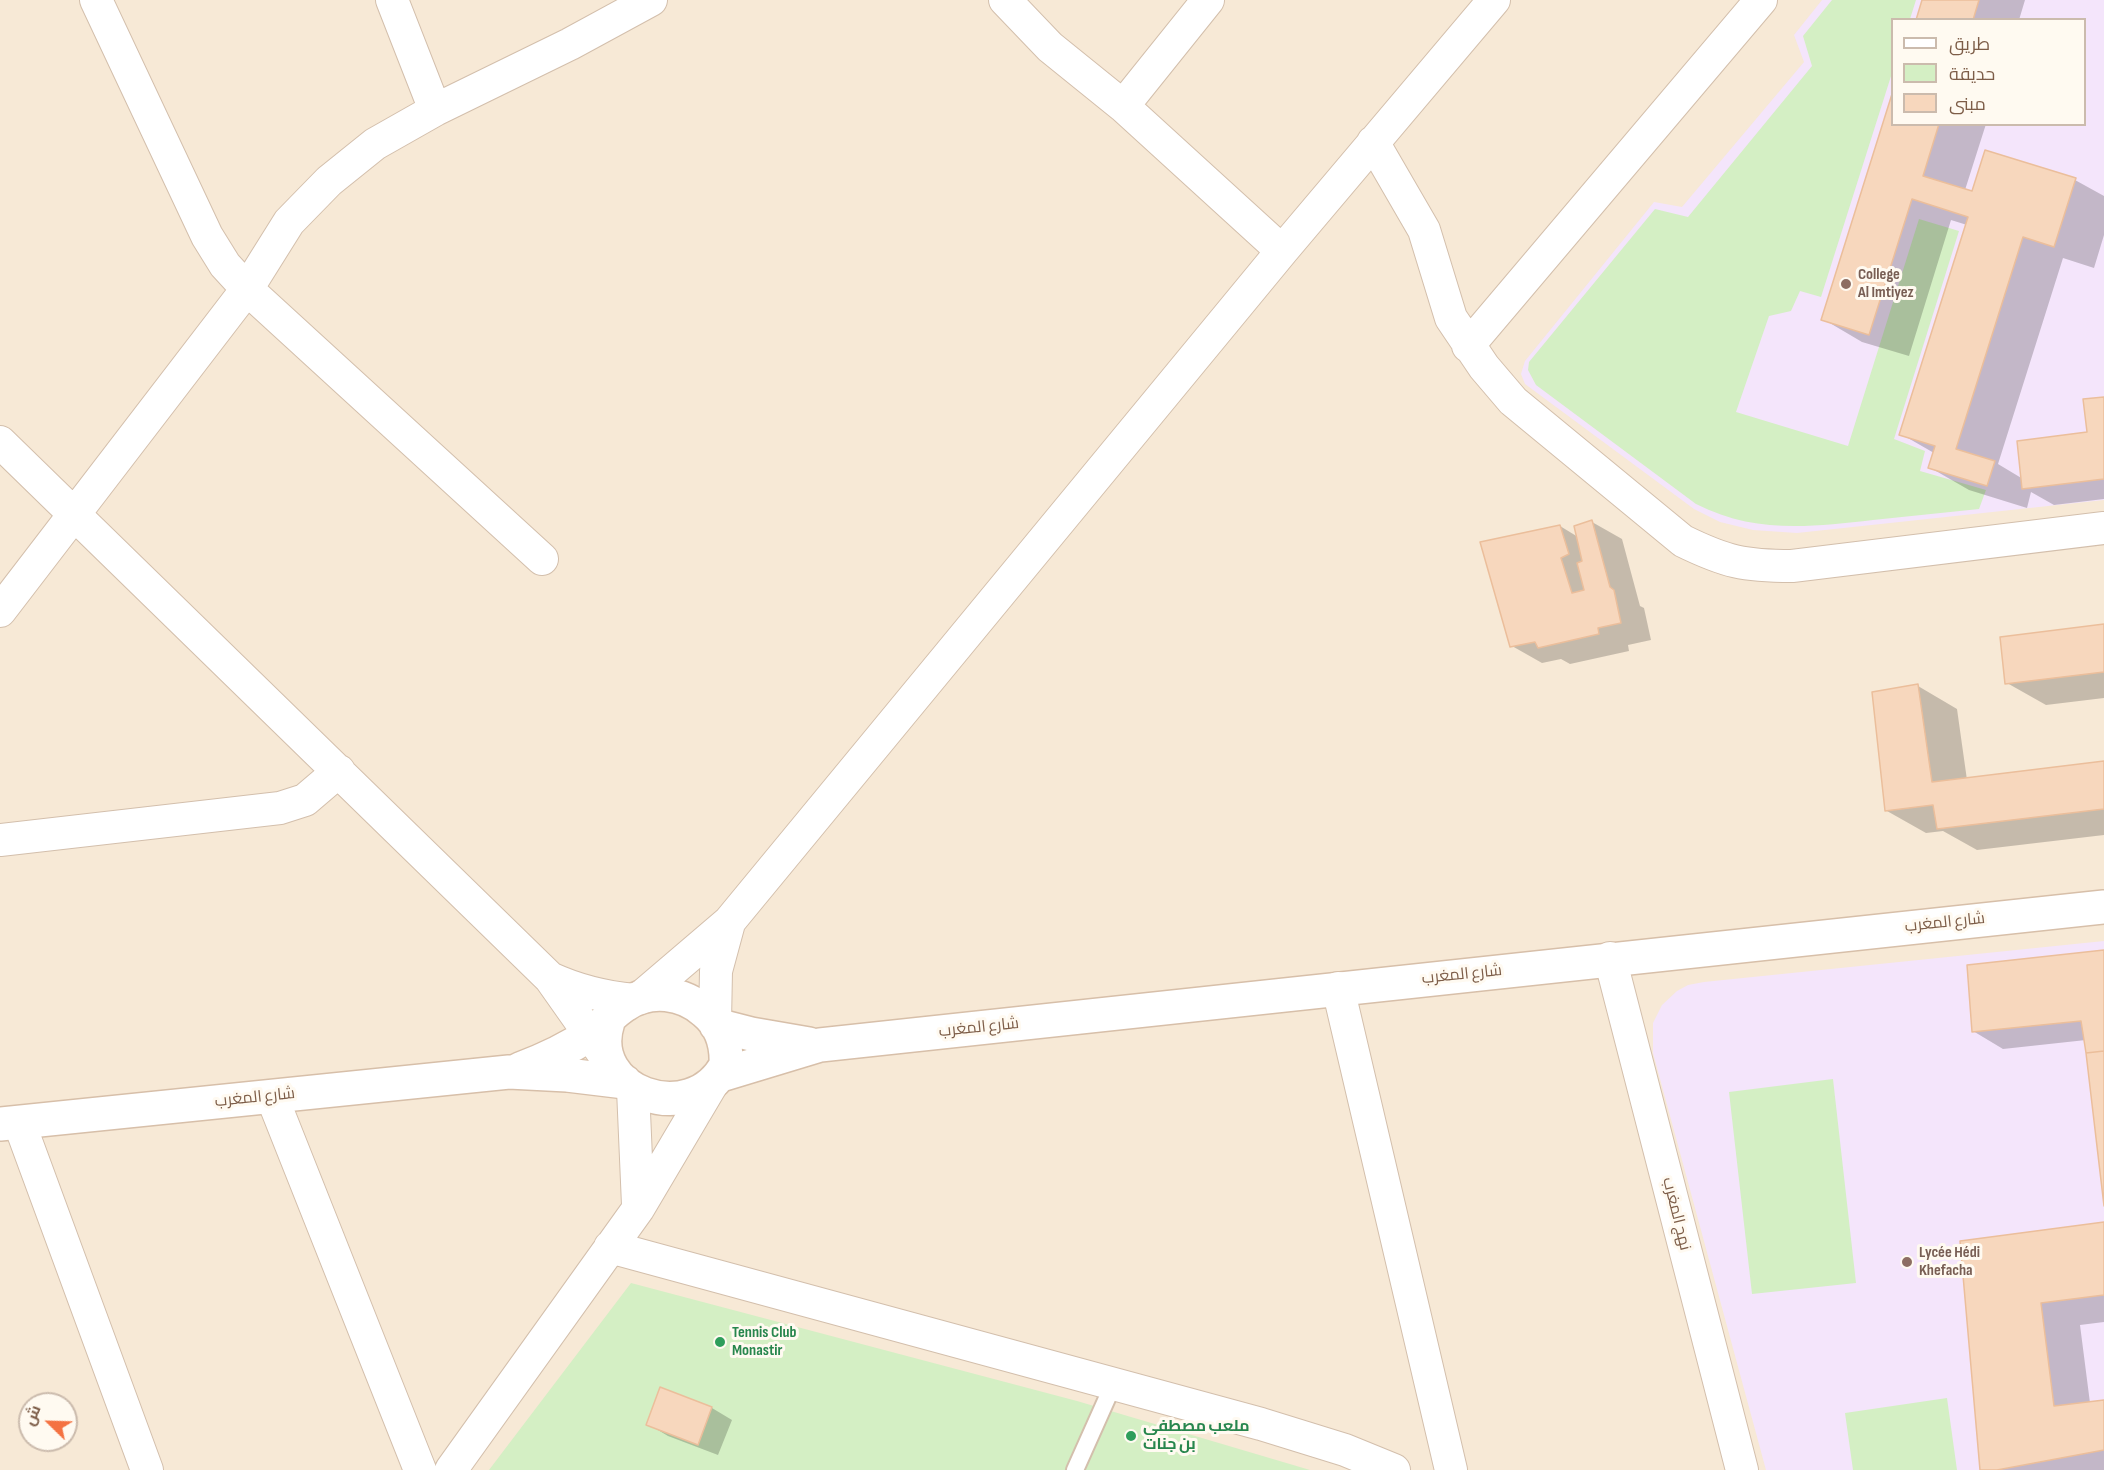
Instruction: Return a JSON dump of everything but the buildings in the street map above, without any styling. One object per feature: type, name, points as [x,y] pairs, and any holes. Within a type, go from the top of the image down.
[{"type":"main road","name":"شارع المغرب","points":[[10,1123],[509,1072],[623,1079],[653,1097],[674,1099],[695,1094],[716,1080],[820,1045],[1610,958],[2104,907]]},
{"type":"main road","name":"شارع المغرب","points":[[509,1072],[564,1050],[599,1028],[615,1013],[637,999],[656,994],[678,997],[699,1006],[716,1023],[750,1034],[820,1045]]},
{"type":"main road","points":[[716,1023],[727,1053],[726,1065],[716,1080]]},
{"type":"main road","points":[[599,1028],[604,1045],[623,1079]]},
{"type":"street","points":[[96,0],[207,236],[225,265],[247,288],[542,559]]},
{"type":"street","points":[[392,0],[435,110]]},
{"type":"street","points":[[0,611],[247,288],[289,222],[329,181],[375,144],[435,110],[552,54],[651,0]]},
{"type":"street","points":[[1005,0],[1050,47],[1123,106],[1282,251]]},
{"type":"street","points":[[1123,106],[1208,0]]},
{"type":"street","points":[[550,978],[577,990],[605,997],[637,999],[729,922],[1282,251],[1494,0]]},
{"type":"street","points":[[1468,346],[1761,0]]},
{"type":"street","points":[[1373,142],[1424,230],[1451,318],[1468,346],[1512,401],[1683,540],[1711,555],[1747,566],[1792,566],[2104,528]]},
{"type":"street","points":[[0,442],[339,771],[599,1028]]},
{"type":"street","points":[[0,840],[280,808],[304,800],[339,771]]},
{"type":"street","points":[[716,1023],[716,971],[729,922]]},
{"type":"street","name":"نهج المغرب","points":[[1610,958],[1742,1470]]},
{"type":"street","points":[[1338,988],[1451,1470]]},
{"type":"street","points":[[623,1079],[638,1209]]},
{"type":"street","points":[[452,1470],[638,1209],[716,1080]]},
{"type":"street","points":[[272,1096],[420,1470]]},
{"type":"street","points":[[10,1123],[147,1470]]},
{"type":"street","points":[[610,1247],[1261,1424],[1345,1450],[1394,1470]]},
{"type":"lane","points":[[1075,1470],[1113,1385]]},
{"type":"shaded area","points":[[0,0],[2104,0],[2104,1470],[0,1470]]},
{"type":"shaded area","name":"College Al Imtiyez","points":[[1822,0],[2104,0],[2104,500],[1797,533],[1753,530],[1720,522],[1694,509],[1525,384],[1521,374],[1525,361],[1654,202],[1682,207],[1804,62],[1794,35]]},
{"type":"shaded area","name":"Lycée Hédi Khefacha","points":[[2104,941],[2104,1470],[1766,1470],[1653,1053],[1653,1023],[1662,1005],[1677,991],[1688,985],[1704,982]]},
{"type":"green space","points":[[1832,0],[1916,0],[1910,18],[1891,18],[1891,76],[1821,297],[1800,291],[1791,311],[1769,316],[1736,412],[1848,446],[1919,219],[1959,231],[1894,439],[1925,451],[1920,471],[1986,490],[1979,509],[1805,526],[1761,524],[1718,514],[1696,504],[1536,385],[1528,370],[1529,362],[1655,209],[1688,217],[1812,66],[1803,36]]},
{"type":"green space","points":[[1833,1079],[1856,1283],[1752,1294],[1729,1092]]},
{"type":"green space","name":"Tennis Club Monastir","points":[[631,1283],[1077,1401],[1310,1470],[489,1470]]},
{"type":"green space","points":[[1947,1398],[1957,1470],[1853,1470],[1845,1413]]},
{"type":"place","name":"College Al Imtiyez","points":[[1846,284]]},
{"type":"place","name":"Lycée Hédi Khefacha","points":[[1907,1262]]},
{"type":"place","name":"Tennis Club Monastir","points":[[720,1342]]},
{"type":"place","name":"ملعب مصطفى بن جنات","points":[[1131,1436]]}]
